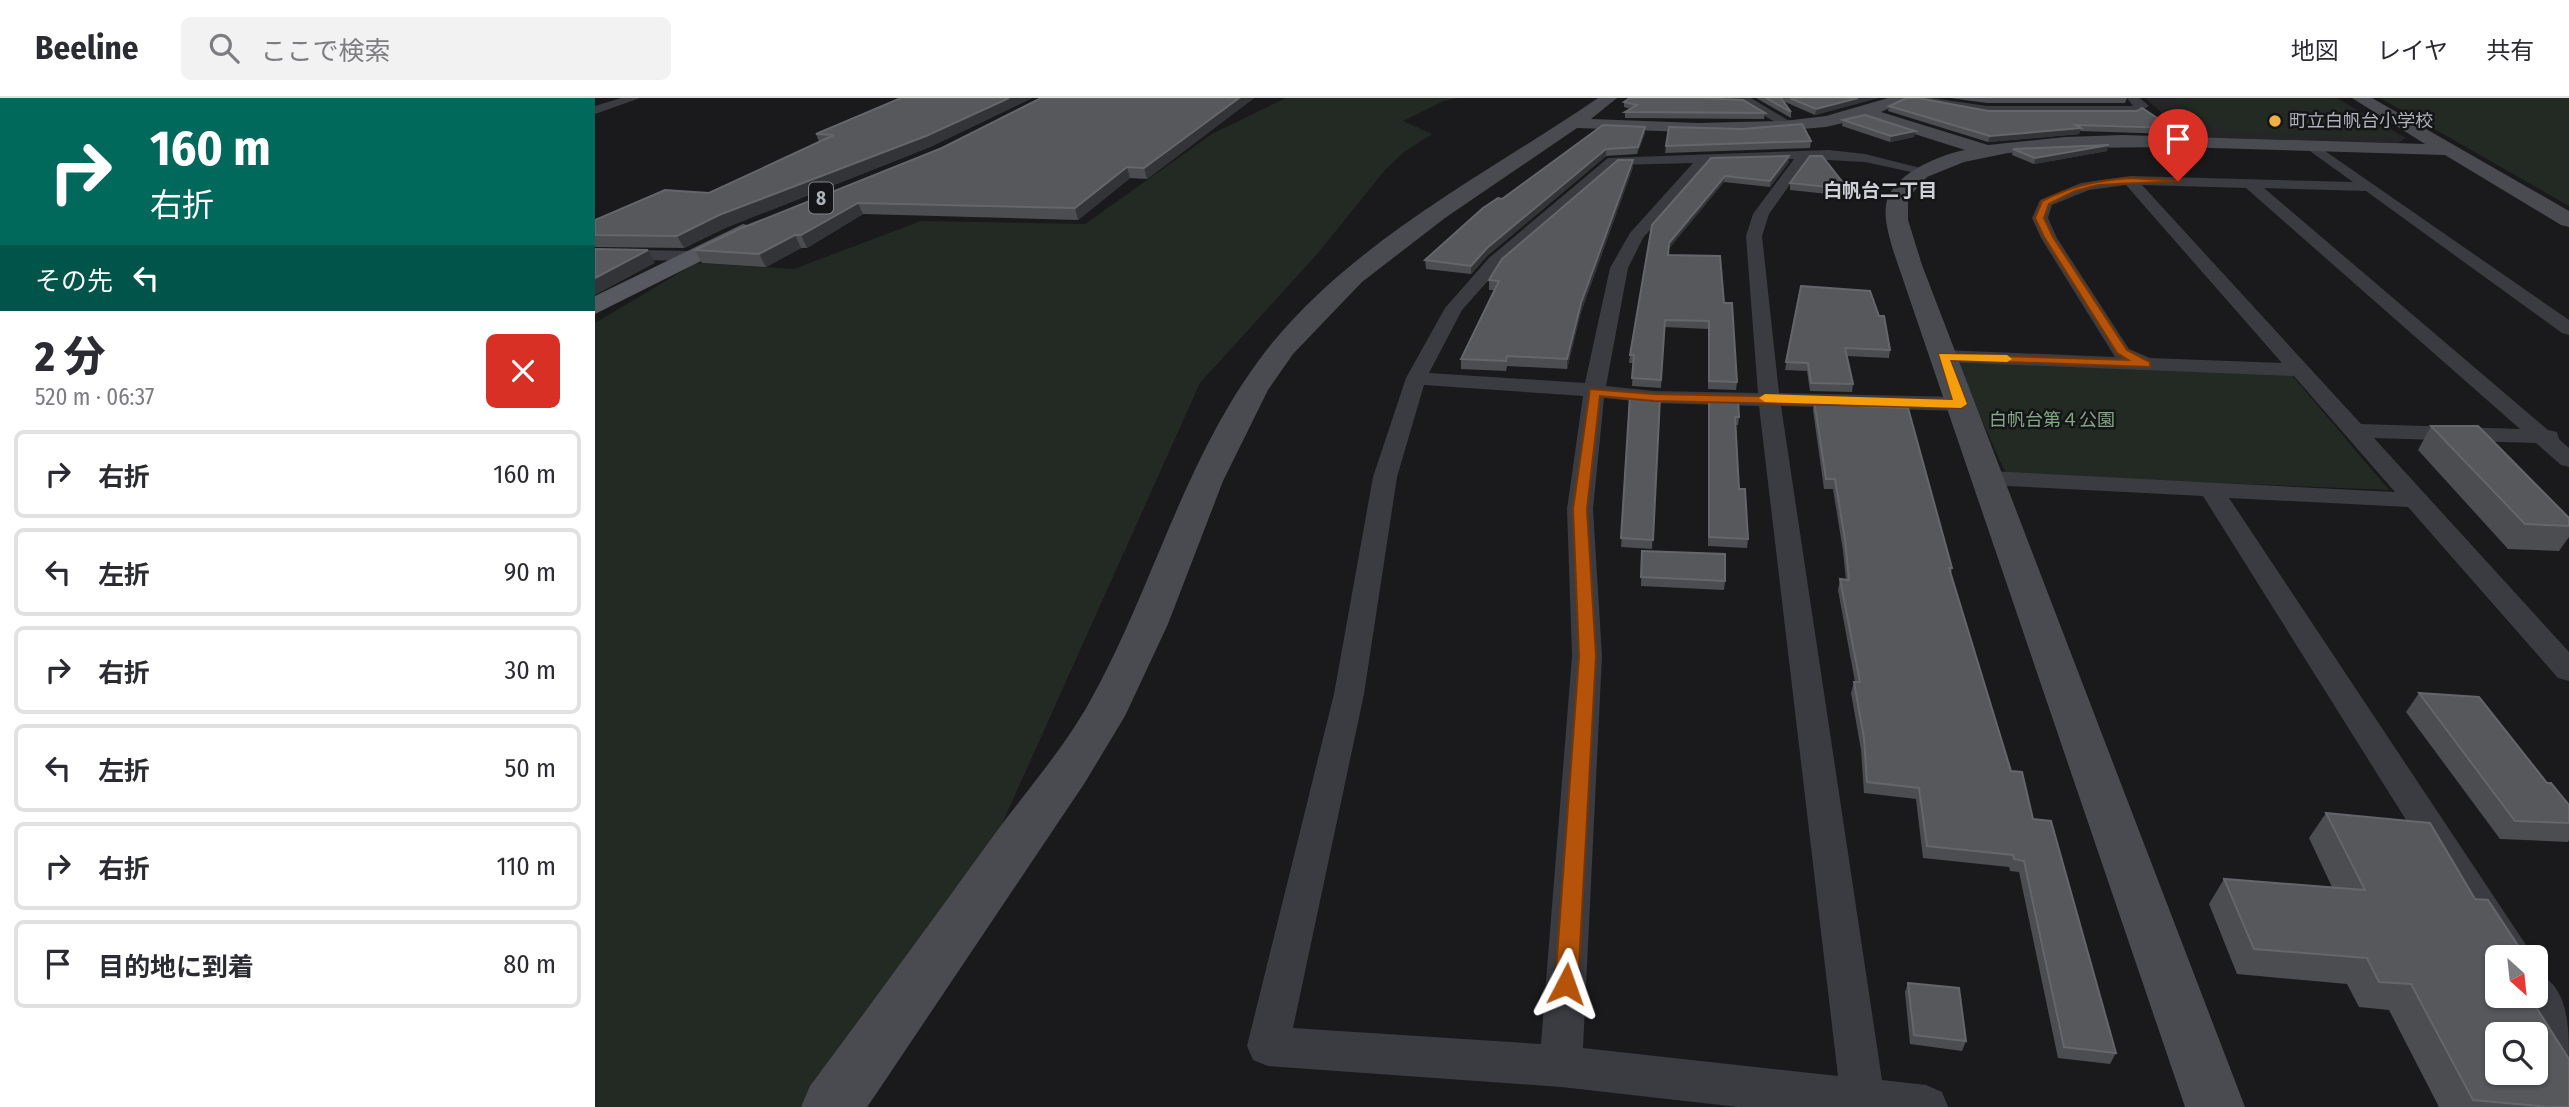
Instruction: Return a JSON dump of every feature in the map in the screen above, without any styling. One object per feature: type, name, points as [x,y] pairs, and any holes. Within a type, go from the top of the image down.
[{"type":"main road","points":[[595,306],[690,256],[757,225]]},
{"type":"street","points":[[595,110],[634,98]]},
{"type":"street","points":[[831,1107],[1064,779],[1105,714],[1145,630],[1206,478],[1238,412],[1266,370],[1303,325],[1343,286],[1430,221],[1609,98]]},
{"type":"street","points":[[1704,98],[1748,99],[1790,125]]},
{"type":"street","points":[[1574,123],[1697,127],[1790,125],[1863,113],[1906,98],[1987,110],[2136,110],[2143,106],[2133,98]]},
{"type":"street","points":[[2038,98],[2048,110]]},
{"type":"street","points":[[2360,98],[2569,220]]},
{"type":"street","points":[[1863,113],[1987,150]]},
{"type":"street","points":[[2215,1107],[1943,356],[1895,214],[1897,198],[1906,185],[1925,171],[1987,150],[2023,145],[2106,140],[2452,150]]},
{"type":"street","points":[[2312,146],[2569,329]]},
{"type":"street","points":[[1804,155],[1761,214],[1754,236],[1769,398],[1863,1099]]},
{"type":"street","points":[[1925,171],[1845,155],[1613,161],[1495,262],[1454,308],[1416,378],[1385,477],[1349,694],[1268,1046],[1561,1066],[1926,1107]]},
{"type":"street","points":[[1561,1066],[1587,656],[1580,509],[1594,391],[1619,268],[1636,236],[1705,158]]},
{"type":"street","points":[[2146,364],[2122,353],[2049,237],[2040,218],[2045,202],[2064,191],[2098,183],[2130,180],[2370,187]]},
{"type":"street","points":[[2130,180],[2569,671]]},
{"type":"street","points":[[2249,183],[2569,460]]},
{"type":"street","points":[[595,254],[690,256]]},
{"type":"street","points":[[1943,356],[2301,370]]},
{"type":"street","points":[[1416,378],[1548,386],[1654,397],[1961,404]]},
{"type":"street","points":[[2355,431],[2569,438]]},
{"type":"street","points":[[1989,478],[2415,500]]},
{"type":"street","points":[[2211,489],[2506,945]]},
{"type":"street","points":[[2547,1008],[2569,1042]]},
{"type":"shaded area","name":"町立白帆台小学校","points":[[2145,98],[2337,98],[2406,138],[2398,143],[2189,137]]},
{"type":"green space","points":[[1286,98],[1458,98],[1444,101],[1403,121],[1432,134],[1404,152],[1385,170],[1318,253],[1200,383],[997,835],[800,1107],[595,1107],[595,323],[696,263],[794,269],[921,221],[1085,224],[1212,134]]},
{"type":"green space","name":"町立白帆台小学校","points":[[2173,98],[2334,98],[2400,138],[2227,131],[2211,127]]},
{"type":"green space","points":[[2380,98],[2569,98],[2569,206]]},
{"type":"green space","name":"白帆台第４公園","points":[[1955,360],[2291,374],[2389,490],[2006,474]]},
{"type":"building","points":[[901,98],[1009,98],[926,136],[719,215],[677,236],[595,235],[595,220],[665,190],[709,193],[834,135],[816,134]]},
{"type":"building","points":[[1041,98],[1239,98],[1144,168],[1127,167],[1075,208],[858,203],[801,235],[795,235],[759,254],[695,250],[737,230],[942,148]]},
{"type":"building","points":[[1630,98],[1743,100],[1765,113],[1625,112],[1637,105],[1624,102]]},
{"type":"building","points":[[1766,98],[1781,98],[1791,112]]},
{"type":"building","points":[[1790,98],[1858,98],[1816,109]]},
{"type":"building","points":[[1907,98],[1988,111],[2137,111],[2142,108],[2172,128],[2076,125],[2081,128],[1990,136],[1889,106]]},
{"type":"building","points":[[1865,115],[1915,131],[1891,136],[1843,120]]},
{"type":"building","points":[[1802,124],[1811,141],[1666,146],[1669,127],[1743,129]]},
{"type":"building","points":[[1603,125],[1645,127],[1638,147],[1606,149],[1487,248],[1471,266],[1425,260],[1483,208],[1498,198],[1502,199]]},
{"type":"building","points":[[2109,145],[2035,158],[2013,149]]},
{"type":"building","points":[[1789,156],[1770,181],[1725,176],[1669,243],[1668,255],[1720,256],[1724,303],[1732,303],[1737,382],[1709,381],[1709,321],[1665,320],[1661,380],[1632,378],[1634,355],[1630,355],[1652,225],[1711,158]]},
{"type":"building","points":[[1810,156],[1822,156],[1848,189],[1790,183]]},
{"type":"building","points":[[1618,160],[1633,160],[1581,303],[1567,359],[1507,356],[1506,361],[1461,359],[1499,281],[1489,280],[1502,259]]},
{"type":"building","points":[[595,249],[648,250],[595,278]]},
{"type":"building","points":[[1801,286],[1870,291],[1879,316],[1884,316],[1890,350],[1845,348],[1853,384],[1811,383],[1808,363],[1786,362]]},
{"type":"building","points":[[1630,395],[1660,398],[1653,540],[1621,538]]},
{"type":"building","points":[[1709,399],[1738,400],[1739,417],[1735,417],[1739,489],[1745,489],[1748,539],[1709,537]]},
{"type":"building","points":[[1814,400],[1858,401],[1859,406],[1908,408],[1952,568],[1949,568],[2011,771],[2022,772],[2033,819],[2051,821],[2116,1053],[2064,1047],[2024,861],[2014,859],[2013,855],[1927,846],[1919,788],[1867,782],[1864,738],[1854,682],[1860,682],[1840,579],[1849,580],[1845,540],[1835,479],[1826,479]]},
{"type":"building","points":[[2431,426],[2478,426],[2569,518],[2569,526],[2525,524]]},
{"type":"building","points":[[1642,551],[1725,554],[1725,581],[1641,577]]},
{"type":"building","points":[[2419,693],[2479,697],[2547,783],[2551,783],[2569,805],[2569,823],[2515,821]]},
{"type":"building","points":[[2326,813],[2430,823],[2475,899],[2488,900],[2518,945],[2485,945],[2485,1008],[2537,1008],[2546,1022],[2485,1022],[2485,1085],[2548,1085],[2548,1026],[2569,1059],[2569,1107],[2473,1100],[2411,984],[2379,982],[2367,958],[2254,949],[2224,879],[2365,890]]},
{"type":"building","points":[[1908,983],[1959,988],[1966,1041],[1914,1035]]},
{"type":"slow traffic","points":[[1765,398],[1961,404],[1943,356],[2007,359]]},
{"type":"place","name":"町立白帆台小学校","points":[[2275,121]]},
{"type":"district","name":"白帆台二丁目","points":[[1880,190]]},
{"type":"route","points":[[1566,984],[1587,656],[1580,509],[1594,391],[1654,397],[1961,404],[1943,356],[2146,364],[2122,353],[2049,237],[2040,218],[2045,202],[2064,191],[2098,183],[2130,180],[2178,181]]}]
